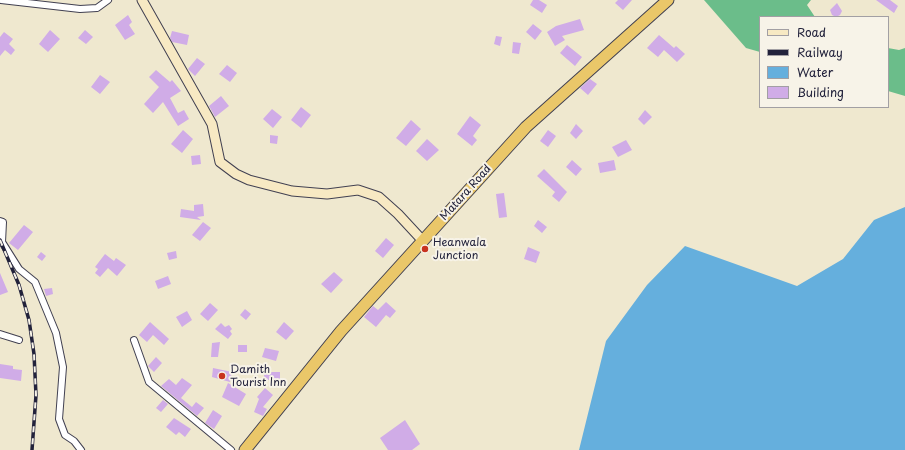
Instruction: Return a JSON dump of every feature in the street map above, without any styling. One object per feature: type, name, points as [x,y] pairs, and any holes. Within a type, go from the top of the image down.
[{"type":"highway","name":"Matara Road","points":[[248,447],[341,331],[526,126],[668,0]]},
{"type":"main road","points":[[142,0],[212,124],[220,162],[236,174],[249,180],[292,191],[327,194],[358,190],[379,197],[398,214],[423,241]]},
{"type":"street","points":[[0,0],[80,9],[97,8],[108,0]]},
{"type":"street","points":[[0,221],[3,222],[2,242],[19,269],[35,282],[56,334],[63,367],[59,419],[65,435],[74,441],[81,450]]},
{"type":"street","points":[[0,334],[19,340]]},
{"type":"street","points":[[134,340],[149,382],[231,450]]},
{"type":"green space","points":[[704,0],[811,0],[807,5],[814,16],[759,16],[759,52],[746,48]]},
{"type":"green space","points":[[889,48],[899,50],[905,48],[905,96],[889,91]]},
{"type":"water","points":[[905,207],[905,450],[579,450],[606,341],[647,285],[685,246],[797,286],[843,259],[874,220]]},
{"type":"building","points":[[533,0],[539,0],[547,5],[542,13],[530,5]]},
{"type":"building","points":[[618,0],[632,0],[623,10],[615,3]]},
{"type":"building","points":[[876,0],[890,0],[898,6],[894,13]]},
{"type":"building","points":[[837,3],[842,11],[840,15],[834,16],[830,10]]},
{"type":"building","points":[[128,15],[132,22],[129,25],[135,34],[125,40],[115,25]]},
{"type":"building","points":[[580,19],[584,30],[562,36],[565,40],[555,46],[547,32],[556,26]]},
{"type":"building","points":[[533,24],[542,31],[535,40],[526,32]]},
{"type":"building","points":[[50,30],[60,39],[48,52],[39,44]]},
{"type":"building","points":[[85,30],[93,37],[86,44],[78,38]]},
{"type":"building","points":[[172,31],[189,35],[187,45],[172,42],[170,38]]},
{"type":"building","points":[[4,32],[13,39],[9,44],[15,50],[11,55],[5,50],[0,56],[0,37]]},
{"type":"building","points":[[659,35],[674,48],[676,46],[685,54],[677,62],[664,50],[658,57],[647,48]]},
{"type":"building","points":[[496,36],[502,37],[500,46],[494,44]]},
{"type":"building","points":[[513,42],[521,43],[519,54],[512,53]]},
{"type":"building","points":[[567,45],[582,57],[575,66],[560,53]]},
{"type":"building","points":[[197,58],[205,64],[195,76],[188,69]]},
{"type":"building","points":[[227,65],[237,73],[230,82],[219,74]]},
{"type":"building","points":[[156,70],[170,82],[172,80],[181,91],[170,98],[178,113],[184,110],[189,119],[178,126],[163,102],[153,113],[144,104],[159,87],[149,77]]},
{"type":"building","points":[[100,75],[110,82],[100,94],[91,87]]},
{"type":"building","points":[[590,79],[597,84],[588,95],[580,88]]},
{"type":"building","points":[[221,96],[229,106],[215,117],[209,106]]},
{"type":"building","points":[[301,107],[311,115],[301,128],[291,120]]},
{"type":"building","points":[[272,109],[282,117],[273,128],[263,119]]},
{"type":"building","points":[[645,110],[652,117],[644,125],[638,119]]},
{"type":"building","points":[[470,116],[481,125],[473,136],[477,140],[472,146],[457,134]]},
{"type":"building","points":[[411,120],[421,129],[406,146],[396,138]]},
{"type":"building","points":[[576,124],[583,131],[576,139],[570,133]]},
{"type":"building","points":[[183,130],[193,139],[182,153],[171,144]]},
{"type":"building","points":[[548,130],[556,136],[548,147],[540,141]]},
{"type":"building","points":[[270,135],[278,136],[277,144],[270,143]]},
{"type":"building","points":[[427,139],[439,150],[427,161],[416,151]]},
{"type":"building","points":[[626,140],[632,150],[618,157],[612,147]]},
{"type":"building","points":[[200,155],[201,164],[192,165],[191,156]]},
{"type":"building","points":[[572,160],[582,169],[576,176],[566,167]]},
{"type":"building","points":[[614,160],[616,170],[600,173],[598,163]]},
{"type":"building","points":[[544,169],[567,192],[559,202],[552,196],[555,192],[537,176]]},
{"type":"building","points":[[504,193],[507,217],[499,218],[496,194]]},
{"type":"building","points":[[203,204],[204,216],[197,217],[201,220],[180,217],[181,209],[194,211],[194,205]]},
{"type":"building","points":[[538,220],[547,227],[542,233],[534,226]]},
{"type":"building","points":[[203,222],[211,228],[200,241],[192,235]]},
{"type":"building","points":[[24,225],[33,232],[18,250],[9,243]]},
{"type":"building","points":[[386,238],[394,245],[383,258],[375,251]]},
{"type":"building","points":[[528,247],[540,252],[536,263],[524,259]]},
{"type":"building","points":[[176,251],[177,258],[169,260],[167,253]]},
{"type":"building","points":[[41,252],[46,256],[42,261],[37,257]]},
{"type":"building","points":[[105,254],[114,261],[116,258],[126,265],[117,276],[108,268],[100,277],[95,273],[98,269],[95,267]]},
{"type":"building","points":[[334,272],[343,280],[331,293],[321,284]]},
{"type":"building","points":[[0,273],[8,292],[0,295]]},
{"type":"building","points":[[168,276],[171,284],[158,289],[155,281]]},
{"type":"building","points":[[52,288],[53,294],[46,296],[44,289]]},
{"type":"building","points":[[386,302],[396,311],[390,318],[386,315],[376,327],[364,317],[373,306],[378,310]]},
{"type":"building","points":[[210,303],[218,310],[208,321],[200,314]]},
{"type":"building","points":[[245,309],[251,314],[246,320],[240,315]]},
{"type":"building","points":[[187,311],[192,320],[182,327],[176,317]]},
{"type":"building","points":[[150,322],[169,339],[164,345],[153,335],[147,342],[139,335]]},
{"type":"building","points":[[284,322],[294,331],[286,340],[276,332]]},
{"type":"building","points":[[221,323],[225,327],[229,325],[232,329],[230,331],[232,334],[228,339],[215,329]]},
{"type":"building","points":[[220,342],[218,357],[211,357],[212,343]]},
{"type":"building","points":[[238,345],[247,345],[247,352],[238,352]]},
{"type":"building","points":[[265,348],[279,351],[276,361],[262,357]]},
{"type":"building","points":[[156,357],[162,363],[154,372],[148,366]]},
{"type":"building","points":[[0,364],[13,366],[13,369],[22,370],[21,381],[0,378]]},
{"type":"building","points":[[213,368],[232,372],[230,382],[212,377]]},
{"type":"building","points":[[264,372],[280,372],[280,380],[264,380]]},
{"type":"building","points":[[182,378],[192,385],[181,398],[192,407],[196,402],[204,408],[197,416],[161,386],[169,379],[176,385]]},
{"type":"building","points":[[228,383],[246,394],[239,406],[222,397]]},
{"type":"building","points":[[265,388],[273,395],[263,407],[267,409],[263,416],[254,412],[259,399],[257,397]]},
{"type":"building","points":[[163,400],[168,404],[161,412],[156,408]]},
{"type":"building","points":[[213,410],[222,416],[214,429],[205,423]]},
{"type":"building","points":[[174,418],[191,429],[185,437],[179,432],[176,435],[166,427]]},
{"type":"building","points":[[405,420],[420,444],[412,450],[388,450],[380,438]]},
{"type":"railway","points":[[0,240],[19,285],[29,320],[34,354],[36,395],[32,450]]},
{"type":"place","name":"Heanwala Junction","points":[[425,249]]},
{"type":"place","name":"Damith Tourist Inn","points":[[222,376]]}]
